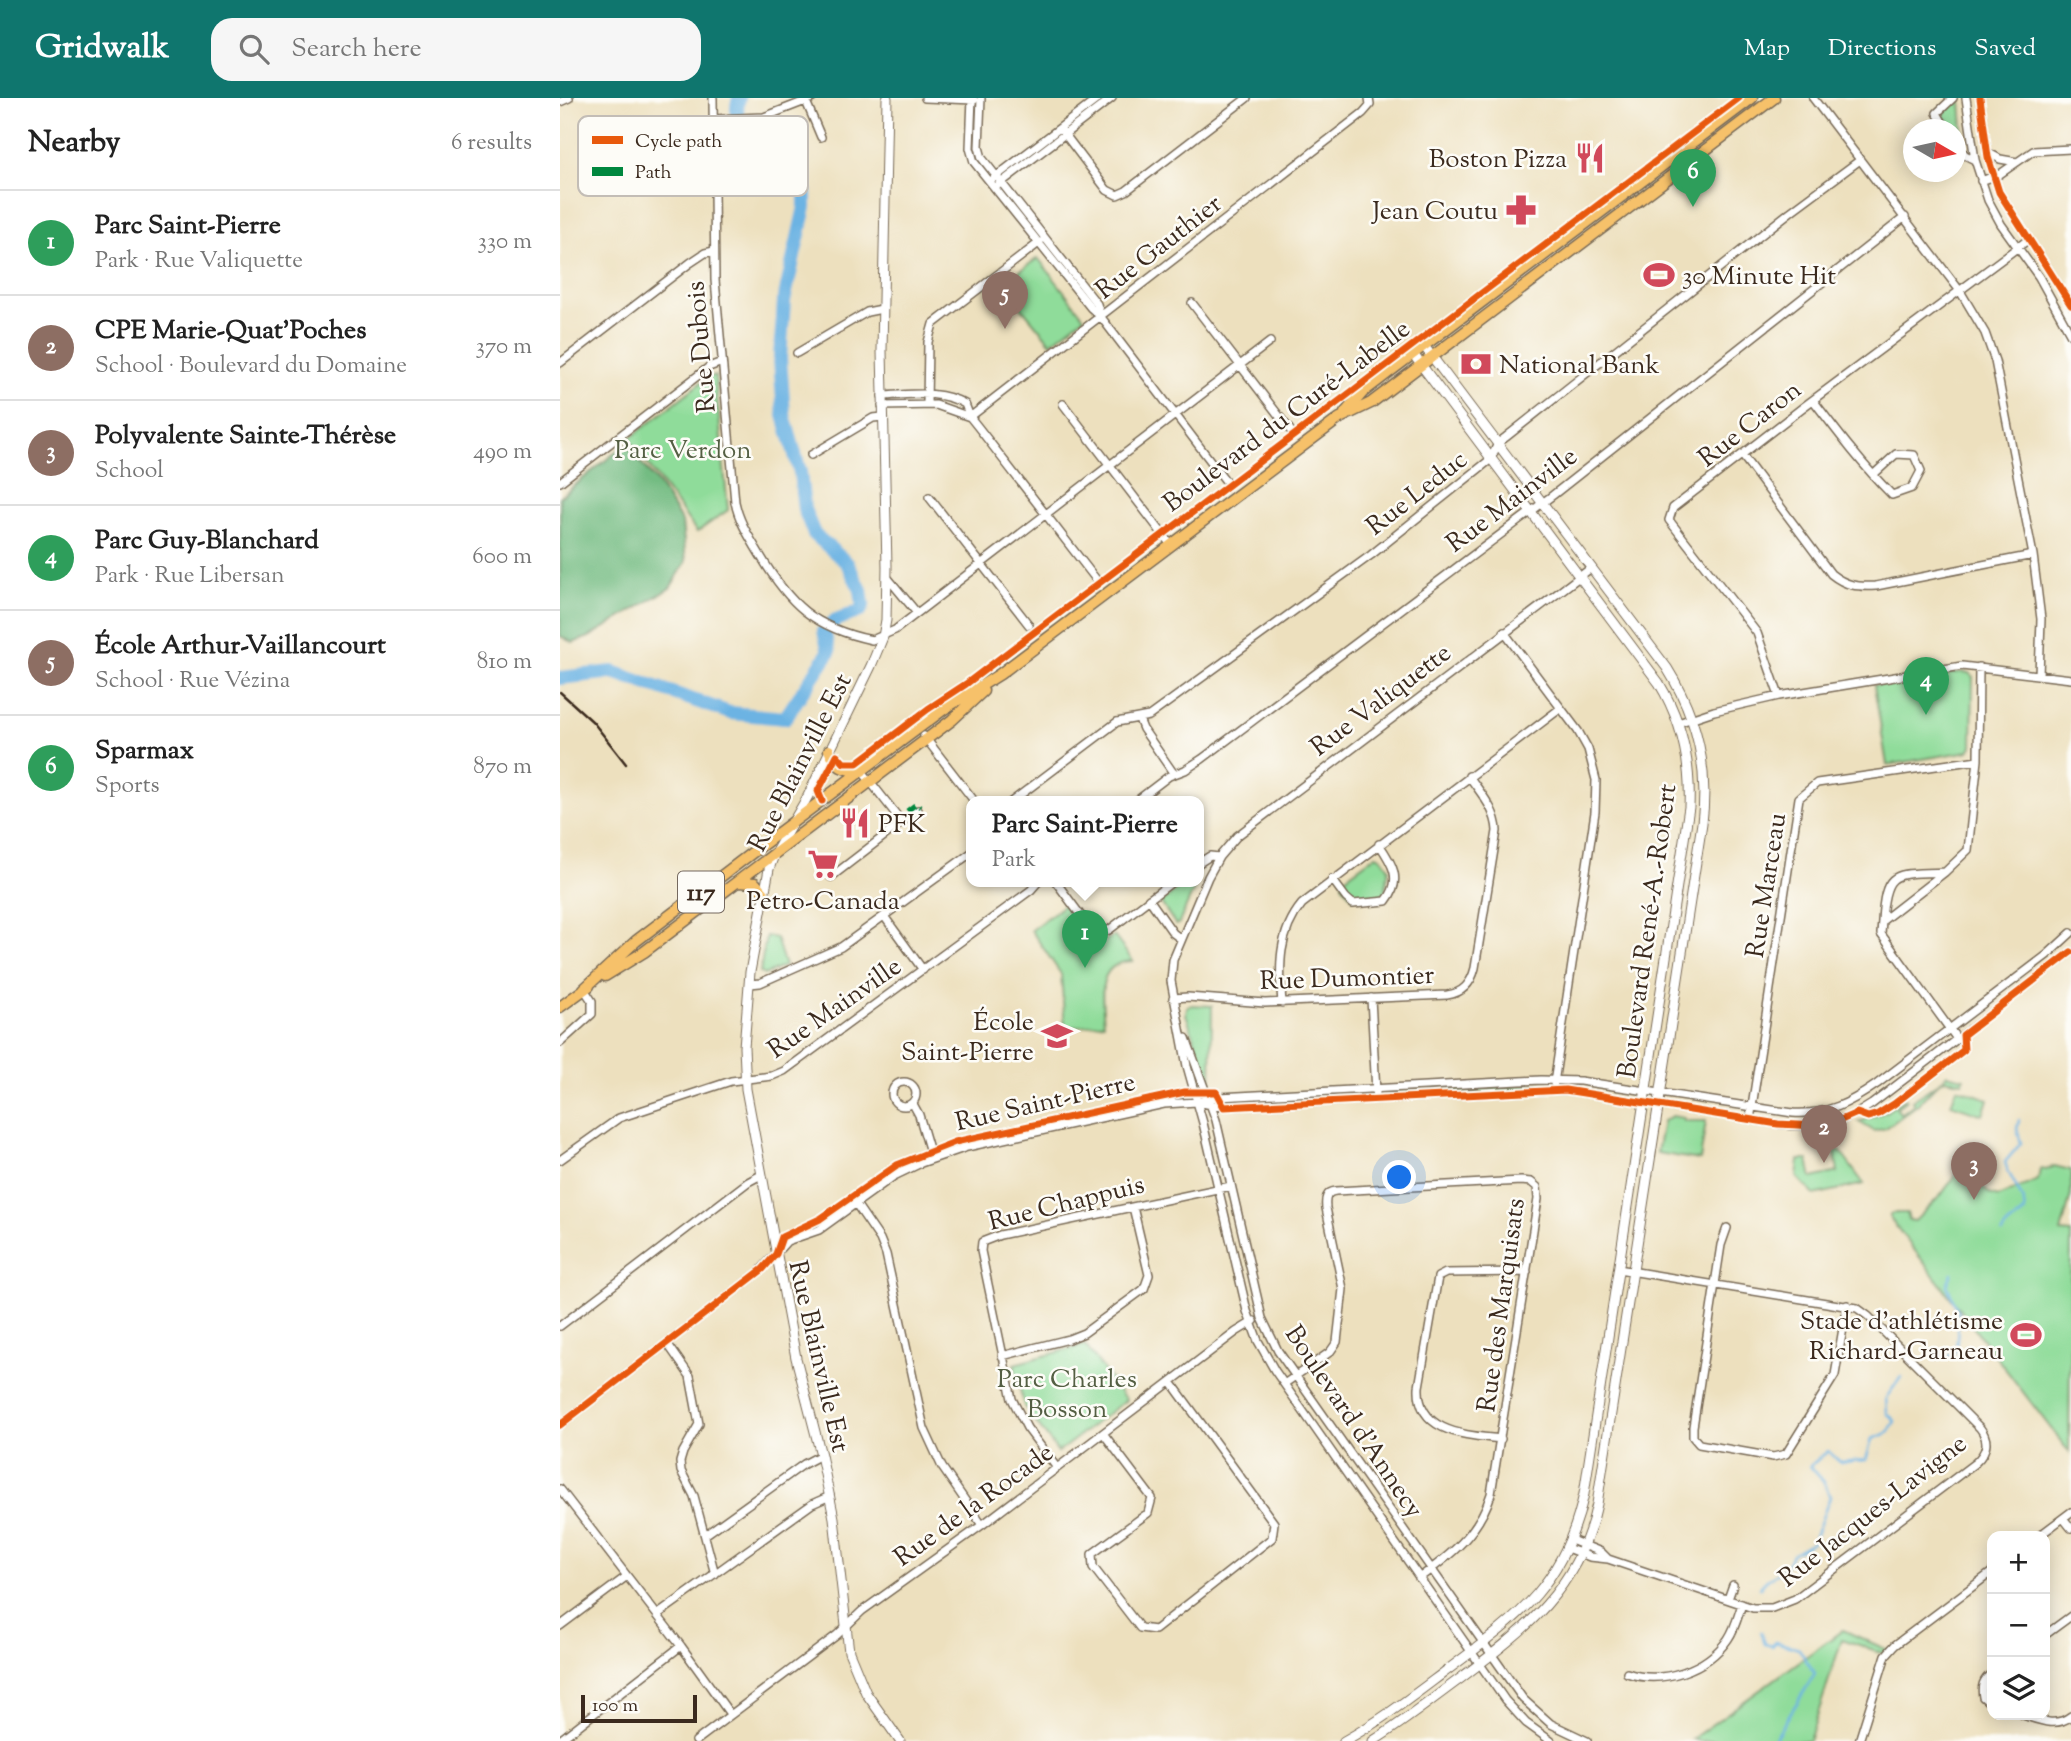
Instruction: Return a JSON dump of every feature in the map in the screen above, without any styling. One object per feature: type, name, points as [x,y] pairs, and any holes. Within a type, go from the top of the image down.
[{"type":"main road","name":"Boulevard du Curé-Labelle","points":[[1340,418],[1363,392],[1752,98]]},
{"type":"main road","name":"Boulevard du Curé-Labelle","points":[[584,989],[636,941],[795,820],[918,728],[1000,674],[1340,418],[1371,403],[1770,99]]},
{"type":"main road","name":"Boulevard du Curé-Labelle","points":[[560,1007],[644,952],[871,782],[952,720],[1000,674]]},
{"type":"main road","points":[[829,750],[834,762],[842,769],[862,771]]},
{"type":"main road","points":[[738,881],[755,883],[764,893]]},
{"type":"street","points":[[560,102],[569,98]]},
{"type":"street","name":"Rue Dubois","points":[[713,98],[713,116]]},
{"type":"street","name":"Rue Blainville Est","points":[[887,98],[882,309],[887,617],[883,637],[795,820],[774,855],[764,893],[750,972],[744,1040],[745,1078],[761,1175],[799,1371],[830,1496],[851,1659],[861,1683],[900,1741]]},
{"type":"street","points":[[925,98],[981,99],[979,151],[996,182]]},
{"type":"street","points":[[1062,132],[1099,98]]},
{"type":"street","points":[[996,182],[1112,98]]},
{"type":"street","points":[[1062,132],[1107,190],[1118,195],[1247,98]]},
{"type":"street","points":[[1813,98],[1960,291],[1985,333],[1995,361],[2033,555],[2041,619],[2039,675]]},
{"type":"street","points":[[1941,119],[1937,113],[1939,108],[1953,98]]},
{"type":"street","points":[[1966,98],[1975,160],[1981,181],[1997,216],[2039,277],[2071,335]]},
{"type":"street","points":[[1980,98],[1987,152],[2005,204],[2071,305]]},
{"type":"street","points":[[766,116],[808,99],[821,137]]},
{"type":"street","points":[[972,99],[971,156],[996,182],[1042,241],[1097,304],[1101,317],[1225,480]]},
{"type":"street","name":"Rue Gauthier","points":[[970,417],[1363,113],[1369,102]]},
{"type":"street","points":[[1981,181],[1994,177],[2038,150],[2071,149]]},
{"type":"street","points":[[1987,152],[1997,158],[2017,162]]},
{"type":"street","points":[[1966,156],[1975,160]]},
{"type":"street","name":"Rue Leduc","points":[[1019,796],[1112,725],[1123,719],[1150,716],[1371,555],[1491,459],[1498,443],[1790,212],[1860,160]]},
{"type":"street","name":"Rue Dubois","points":[[714,196],[714,251],[722,362],[734,496],[740,519],[783,591],[799,609],[824,624],[869,640],[883,637]]},
{"type":"street","name":"Rue Mainville","points":[[1143,796],[1174,774],[1202,759],[1543,502],[1905,217]]},
{"type":"street","name":"Rue Caron","points":[[1779,696],[1758,633],[1669,520],[1673,508],[2029,239]]},
{"type":"street","points":[[927,404],[928,342],[933,324],[1042,241]]},
{"type":"street","points":[[560,363],[690,263],[705,253],[714,251]]},
{"type":"street","points":[[1192,303],[1290,430]]},
{"type":"street","points":[[797,353],[867,313],[882,309]]},
{"type":"street","points":[[883,637],[1270,342]]},
{"type":"street","name":"Boulevard René-A.-Robert","points":[[1373,1741],[1525,1628],[1544,1610],[1566,1581],[1582,1550],[1597,1504],[1704,807],[1703,763],[1692,718],[1667,668],[1424,346]]},
{"type":"street","name":"Boulevard René-A.-Robert","points":[[1344,1741],[1384,1717],[1483,1643],[1530,1603],[1550,1579],[1569,1544],[1584,1494],[1689,807],[1687,758],[1678,723],[1659,682],[1413,354]]},
{"type":"street","points":[[560,482],[709,368],[722,362]]},
{"type":"street","points":[[882,396],[943,395],[965,404],[970,417],[1095,578]]},
{"type":"street","points":[[1813,400],[1854,456],[1892,495],[1912,488],[1921,471],[1914,456],[1896,454],[1873,475]]},
{"type":"street","points":[[882,406],[927,404],[950,408],[970,417]]},
{"type":"street","points":[[1063,404],[1171,545]]},
{"type":"street","points":[[811,456],[873,418],[883,417]]},
{"type":"street","points":[[1742,455],[1831,574],[1856,587],[1876,586],[2033,555]]},
{"type":"street","points":[[929,497],[1029,625]]},
{"type":"street","name":"Rue Valiquette","points":[[1219,857],[1246,828],[1591,568]]},
{"type":"street","points":[[887,578],[917,613]]},
{"type":"street","points":[[1504,632],[1588,749],[1597,791],[1554,1090]]},
{"type":"street","points":[[1678,723],[1779,696],[1962,666],[2071,679]]},
{"type":"street","points":[[1882,921],[1945,872],[1968,850],[1978,760],[1979,667]]},
{"type":"street","points":[[1282,1003],[1280,959],[1283,939],[1301,904],[1560,708]]},
{"type":"street","points":[[1139,719],[1143,730],[1174,774]]},
{"type":"street","points":[[918,728],[970,796]]},
{"type":"street","name":"Rue Marceau","points":[[1750,1120],[1800,798],[1817,783],[1978,760]]},
{"type":"street","points":[[862,771],[902,822]]},
{"type":"street","name":"Rue Dumontier","points":[[1173,998],[1282,1003],[1451,994],[1463,990],[1473,977],[1497,828],[1491,807],[1469,776]]},
{"type":"street","points":[[831,877],[918,810]]},
{"type":"street","points":[[795,820],[804,832]]},
{"type":"street","points":[[765,843],[774,855]]},
{"type":"street","points":[[1332,879],[1353,904],[1386,901],[1391,892],[1395,870],[1379,844]]},
{"type":"street","points":[[1204,860],[1210,856],[1219,857]]},
{"type":"street","points":[[750,985],[831,953],[966,857]]},
{"type":"street","name":"Boulevard d'Annecy","points":[[1204,886],[1219,857]]},
{"type":"street","points":[[1945,872],[1902,874],[1888,883],[1884,895],[1881,934],[1957,1039]]},
{"type":"street","name":"Rue Mainville","points":[[560,1160],[620,1118],[745,1078],[772,1076],[784,1071],[1034,887]]},
{"type":"street","points":[[1060,887],[1090,928],[1097,933],[1109,930],[1166,887]]},
{"type":"street","name":"Boulevard d'Annecy","points":[[1203,887],[1171,968],[1173,998],[1209,1102],[1262,1318],[1294,1377],[1523,1699],[1555,1726],[1587,1741]]},
{"type":"street","points":[[1149,900],[1173,933],[1181,939]]},
{"type":"street","points":[[884,916],[923,970]]},
{"type":"street","name":"Rue Saint-Pierre","points":[[1209,1102],[1219,1097],[1554,1080],[1580,1081],[1801,1113],[1827,1111],[1842,1106],[1877,1084],[2047,955],[2071,933]]},
{"type":"street","name":"Rue Saint-Pierre","points":[[560,1425],[759,1272],[787,1241],[819,1230],[894,1176],[967,1147],[1162,1104],[1209,1102],[1224,1107],[1554,1090],[1800,1127],[1820,1126],[1840,1121],[1872,1104],[2071,952]]},
{"type":"street","points":[[560,1043],[592,1014],[592,1001],[584,989]]},
{"type":"street","points":[[1371,998],[1377,1100]]},
{"type":"street","name":"Boulevard d'Annecy","points":[[1180,1024],[1187,1066],[1251,1323],[1264,1355],[1516,1713],[1551,1741]]},
{"type":"street","points":[[913,1104],[932,1159]]},
{"type":"street","points":[[560,1326],[748,1182],[761,1175]]},
{"type":"street","name":"Rue des Marquisats","points":[[1284,1384],[1331,1352],[1337,1342],[1343,1289],[1326,1204],[1326,1196],[1331,1192],[1531,1182],[1537,1186],[1527,1272],[1492,1493],[1479,1523],[1463,1543],[1419,1578]]},
{"type":"street","name":"Rue Chappuis","points":[[1057,1468],[1027,1428],[1012,1399],[981,1251],[982,1242],[993,1236],[1231,1186]]},
{"type":"street","points":[[856,1205],[880,1239],[886,1254],[923,1428],[942,1467],[982,1525]]},
{"type":"street","points":[[1002,1356],[1084,1333],[1144,1289],[1149,1275],[1133,1207]]},
{"type":"street","points":[[1727,1228],[1721,1245],[1692,1431],[1699,1444],[1773,1457],[1782,1457],[1788,1452],[1835,1375],[1847,1305]]},
{"type":"street","name":"Rue Jacques-Lavigne","points":[[1569,1544],[1598,1559],[1608,1559],[1754,1608],[1772,1608],[1795,1599],[1975,1463],[1985,1451],[1986,1438],[1980,1428],[1861,1310],[1847,1305],[1618,1269]]},
{"type":"street","points":[[1501,1440],[1439,1427],[1422,1405],[1419,1387],[1438,1277],[1446,1273],[1527,1272]]},
{"type":"street","name":"Rue de la Rocade","points":[[696,1741],[845,1628],[862,1611],[982,1525],[1251,1323],[1262,1318]]},
{"type":"street","points":[[667,1343],[690,1376],[699,1424],[680,1462],[681,1471],[694,1496],[715,1574]]},
{"type":"street","points":[[1103,1433],[1152,1498],[1148,1513],[1092,1554],[1093,1567],[1140,1628],[1155,1630],[1272,1538],[1274,1523],[1171,1382]]},
{"type":"street","points":[[705,1535],[808,1461],[821,1455]]},
{"type":"street","points":[[560,1489],[730,1714]]},
{"type":"street","points":[[657,1615],[812,1504],[830,1496]]},
{"type":"street","points":[[2046,1531],[2071,1513]]},
{"type":"street","points":[[2063,1518],[2071,1528]]},
{"type":"street","points":[[560,1626],[627,1576]]},
{"type":"street","points":[[1859,1741],[1886,1655],[1895,1645],[1987,1576]]},
{"type":"street","points":[[1728,1599],[1733,1585]]},
{"type":"street","points":[[1627,1673],[1650,1677],[1691,1669],[1726,1642],[1742,1604]]},
{"type":"street","points":[[2050,1631],[2071,1616]]},
{"type":"street","points":[[560,1740],[681,1646]]},
{"type":"street","points":[[1987,1678],[1981,1688],[1987,1701]]},
{"type":"street","points":[[2041,1720],[2052,1723],[2071,1716]]},
{"type":"green space","points":[[1959,99],[1961,101],[1962,119],[1945,119],[1943,113]]},
{"type":"green space","points":[[1038,258],[1084,317],[1051,343],[1002,284]]},
{"type":"green space","name":"Parc Verdon","points":[[709,376],[715,376],[728,510],[697,532],[629,439]]},
{"type":"green space","points":[[626,444],[660,486],[682,522],[686,562],[670,588],[589,637],[573,643],[560,636],[560,497]]},
{"type":"green space","points":[[1962,672],[1973,677],[1972,746],[1969,751],[1887,765],[1874,685]]},
{"type":"green space","points":[[1376,855],[1381,857],[1389,868],[1385,892],[1376,898],[1353,898],[1343,886],[1342,880]]},
{"type":"green space","points":[[1179,887],[1195,887],[1176,925],[1161,903]]},
{"type":"green space","points":[[1064,905],[1084,933],[1098,940],[1114,936],[1133,961],[1112,967],[1107,974],[1102,992],[1104,1023],[1065,1028],[1061,974],[1031,930]]},
{"type":"green space","points":[[766,936],[776,938],[785,966],[764,975],[760,972]]},
{"type":"green space","points":[[1212,1006],[1211,1088],[1186,1014],[1187,1007]]},
{"type":"green space","points":[[1947,1074],[1964,1078],[1963,1082],[1944,1079],[1918,1104],[1886,1128],[1874,1131],[1859,1122],[1887,1111],[1905,1098],[1896,1108],[1901,1114],[1914,1104],[1912,1101]]},
{"type":"green space","points":[[1541,1084],[1541,1089],[1390,1096],[1390,1092]]},
{"type":"green space","points":[[1957,1088],[1988,1099],[1983,1115],[1951,1104]]},
{"type":"green space","points":[[1672,1116],[1684,1118],[1684,1121],[1706,1121],[1700,1160],[1657,1153],[1663,1121]]},
{"type":"green space","points":[[1839,1150],[1864,1184],[1814,1195],[1797,1177],[1799,1160],[1808,1160],[1812,1178],[1838,1172],[1835,1153]]},
{"type":"green space","points":[[2054,1166],[2071,1170],[2071,1195],[2061,1232],[2071,1233],[2069,1452],[1889,1217],[1892,1213],[1907,1213],[1909,1220],[1915,1221],[1941,1195],[1960,1169],[1990,1194],[1998,1197],[2038,1180],[2040,1169],[2046,1170]]},
{"type":"green space","name":"Parc Charles Bosson","points":[[1085,1345],[1126,1400],[1058,1452],[1024,1406],[1014,1364]]},
{"type":"green space","points":[[1843,1630],[1890,1651],[1888,1655],[1842,1639],[1809,1741],[1692,1739]]},
{"type":"waterway","points":[[738,116],[739,98]]},
{"type":"waterway","points":[[560,678],[613,672],[730,713],[785,718],[829,652],[824,631],[836,620],[860,611],[863,605],[861,590],[847,563],[814,534],[804,509],[800,472],[784,415],[780,358],[784,301],[805,207],[805,196]]},
{"type":"waterway","points":[[2002,1233],[2025,1211],[2005,1162],[2021,1143],[2017,1129],[2019,1120]]},
{"type":"waterway","points":[[1934,1359],[1952,1355],[1956,1350],[1959,1314],[1947,1285],[1952,1273]]},
{"type":"waterway","points":[[1760,1588],[1785,1567],[1792,1554],[1813,1542],[1830,1497],[1824,1482],[1810,1466],[1828,1451],[1840,1462],[1866,1460],[1872,1439],[1888,1433],[1895,1421],[1887,1413],[1886,1398],[1901,1377]]},
{"type":"waterway","points":[[1761,1632],[1765,1644],[1772,1646],[1776,1642],[1799,1649],[1815,1674],[1773,1741]]},
{"type":"railway","points":[[560,692],[593,722],[626,764]]},
{"type":"marked path","points":[[907,811],[916,804],[920,807]]},
{"type":"cycle path","points":[[822,801],[818,791],[837,755],[844,763],[857,763],[966,684],[1739,98]]},
{"type":"cycle path","points":[[1980,98],[1988,157],[1999,192],[2071,305]]},
{"type":"cycle path","points":[[560,1425],[763,1269],[776,1254],[782,1237],[820,1219],[897,1165],[955,1142],[1185,1092],[1216,1092],[1224,1107],[1565,1090],[1778,1124],[1817,1126],[1834,1123],[1857,1113],[1868,1117],[1894,1104],[1964,1050],[1963,1035],[2071,952]]},
{"type":"place","name":"Boston Pizza","points":[[1590,158]]},
{"type":"place","name":"Sparmax","points":[[1693,207]]},
{"type":"place","name":"Jean Coutu","points":[[1521,210]]},
{"type":"place","name":"30 Minute Hit","points":[[1659,275]]},
{"type":"place","name":"École Arthur-Vaillancourt","points":[[1005,329]]},
{"type":"place","name":"National Bank","points":[[1476,364]]},
{"type":"place","name":"Parc Guy-Blanchard","points":[[1926,715]]},
{"type":"place","name":"PFK","points":[[855,823]]},
{"type":"place","name":"Petro-Canada","points":[[823,864]]},
{"type":"place","name":"Parc Saint-Pierre","points":[[1085,968]]},
{"type":"place","name":"École Saint-Pierre","points":[[1057,1036]]},
{"type":"place","name":"CPE Marie-Quat'Poches","points":[[1824,1163]]},
{"type":"place","name":"Polyvalente Sainte-Thérèse","points":[[1974,1200]]},
{"type":"place","name":"Stade d'athlétisme Richard-Garneau","points":[[2026,1335]]}]
